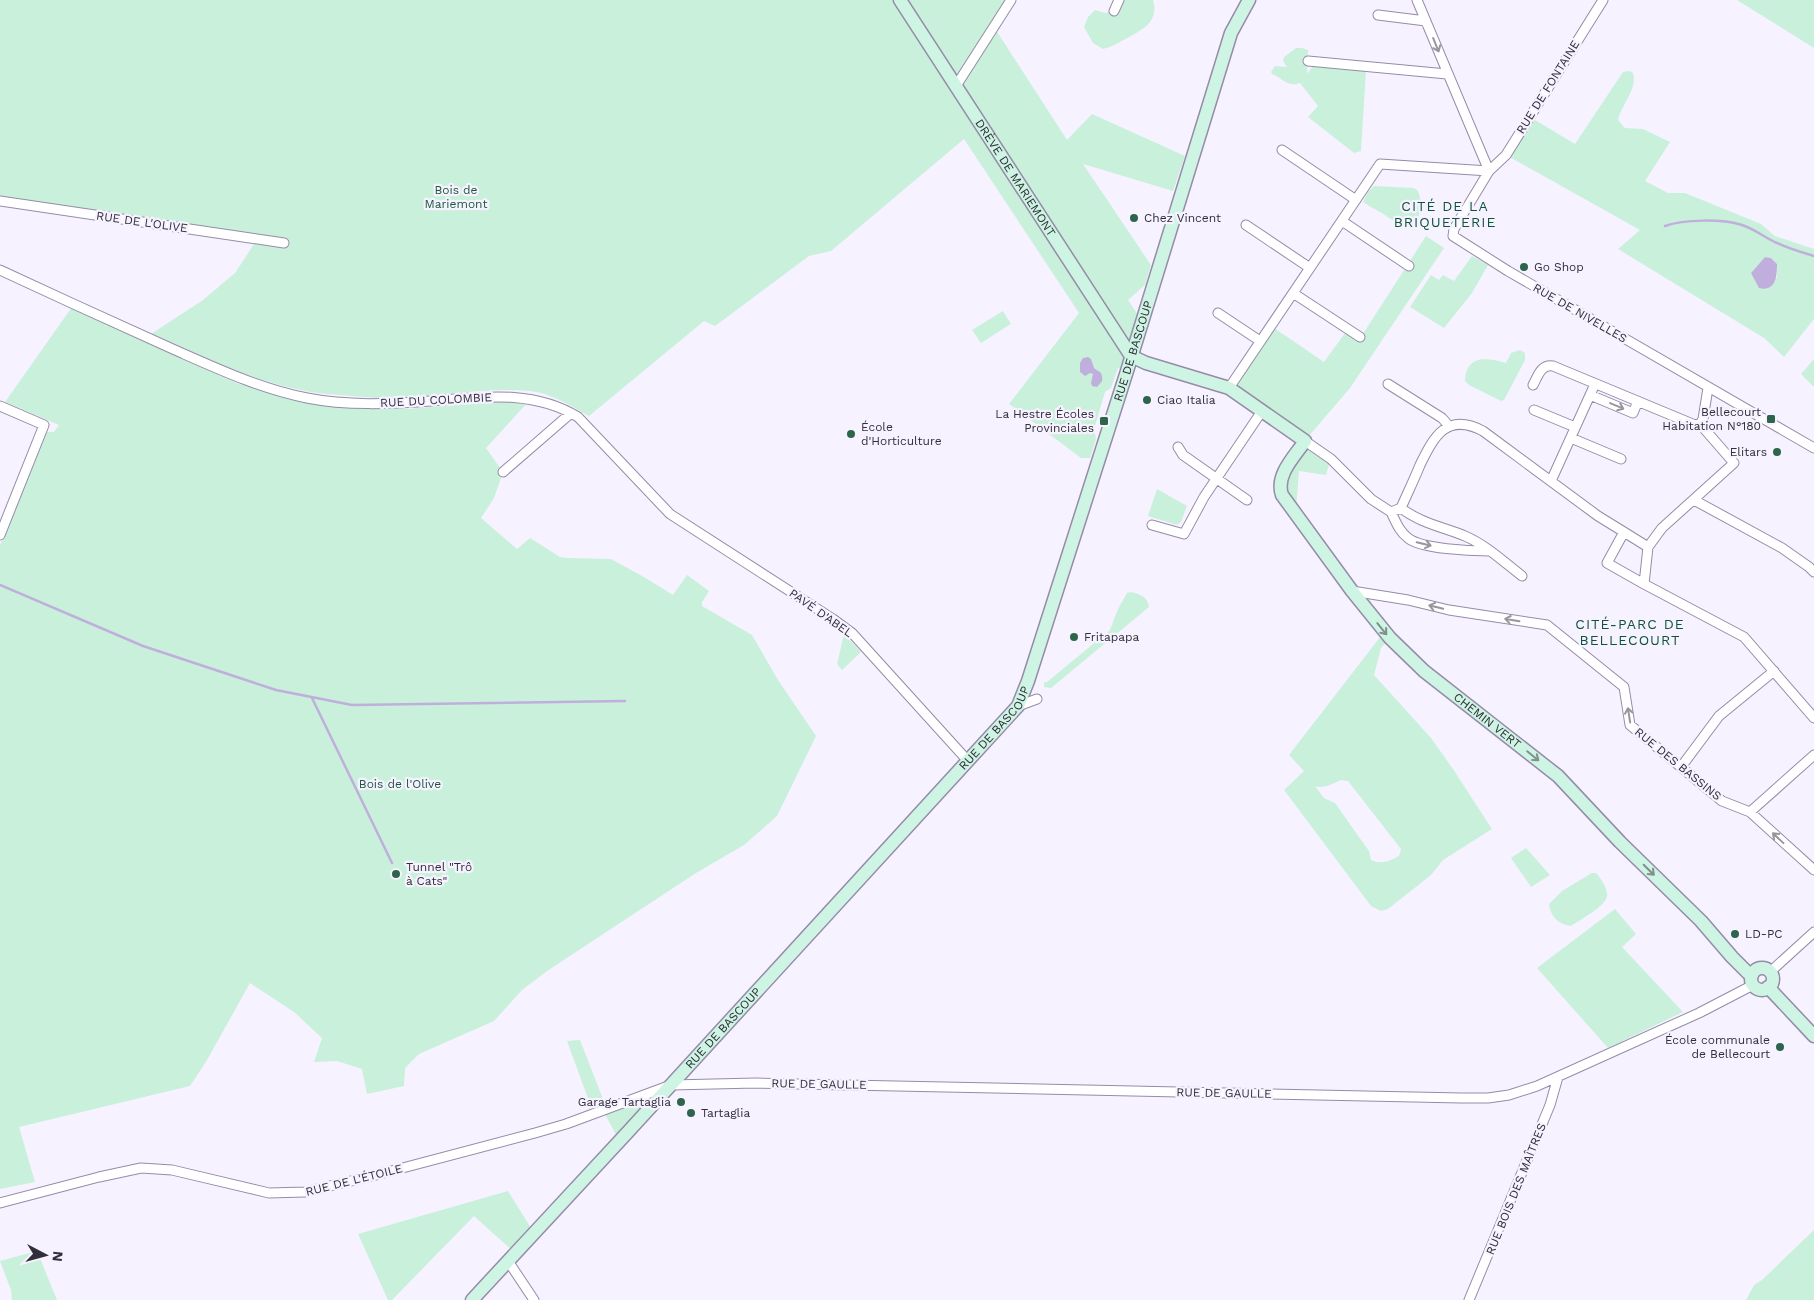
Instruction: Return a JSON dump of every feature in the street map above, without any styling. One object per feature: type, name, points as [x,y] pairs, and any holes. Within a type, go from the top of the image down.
[{"type":"main road","name":"DRÈVE DE MARIEMONT","points":[[900,0],[1132,356]]},
{"type":"main road","name":"RUE DE BASCOUP","points":[[472,1300],[672,1085],[1018,706],[1028,681],[1132,356],[1231,33],[1248,0]]},
{"type":"main road","points":[[1132,356],[1146,363],[1229,388],[1305,441]]},
{"type":"main road","name":"CHEMIN VERT","points":[[1305,441],[1282,474],[1280,485],[1284,499],[1352,591],[1390,638],[1414,663],[1558,776],[1620,842],[1701,921],[1748,973],[1752,980]]},
{"type":"main road","points":[[1762,968],[1770,972],[1772,982],[1768,987],[1760,989],[1752,980],[1756,970],[1762,968]]},
{"type":"main road","points":[[1768,987],[1814,1036]]},
{"type":"street","points":[[956,86],[1011,0]]},
{"type":"street","points":[[1114,11],[1119,0]]},
{"type":"street","points":[[1229,388],[1380,164],[1489,171],[1417,0]]},
{"type":"street","name":"RUE DE FONTAINE","points":[[1489,171],[1506,155],[1603,0]]},
{"type":"street","points":[[1378,15],[1426,21]]},
{"type":"street","points":[[1308,61],[1447,74]]},
{"type":"street","points":[[1282,150],[1356,200]]},
{"type":"street","name":"RUE DE NIVELLES","points":[[1489,171],[1454,230],[1453,236],[1508,271],[1814,448]]},
{"type":"street","name":"RUE DE L'OLIVE","points":[[0,201],[284,244]]},
{"type":"street","points":[[1342,222],[1410,266]]},
{"type":"street","points":[[1246,225],[1310,268]]},
{"type":"street","name":"RUE DU COLOMBIE","points":[[0,270],[236,377],[307,398],[380,404],[495,396],[531,399],[551,404],[578,417],[670,514]]},
{"type":"street","points":[[1293,293],[1360,337]]},
{"type":"street","points":[[1218,314],[1260,341]]},
{"type":"street","points":[[1533,386],[1541,370],[1548,366],[1691,424],[1700,424],[1734,463],[1662,528],[1648,547],[1644,584]]},
{"type":"street","points":[[1388,384],[1442,418],[1449,426]]},
{"type":"street","points":[[1551,481],[1595,384]]},
{"type":"street","points":[[1700,424],[1703,419],[1708,388]]},
{"type":"street","points":[[1590,395],[1633,413],[1638,401]]},
{"type":"street","points":[[0,406],[44,426],[0,535]]},
{"type":"street","points":[[1534,410],[1575,427]]},
{"type":"street","points":[[1152,525],[1184,534],[1204,497],[1218,479],[1262,411]]},
{"type":"street","points":[[503,472],[572,413]]},
{"type":"street","points":[[1391,512],[1401,508],[1432,440],[1449,426],[1465,424],[1483,431],[1598,516],[1648,547]]},
{"type":"street","points":[[1571,438],[1621,459]]},
{"type":"street","points":[[1305,441],[1331,459],[1371,499],[1391,512],[1400,531],[1410,540],[1423,544],[1468,551],[1489,551]]},
{"type":"street","points":[[1178,447],[1183,456],[1247,500]]},
{"type":"street","points":[[1694,500],[1782,548],[1814,572]]},
{"type":"street","points":[[1401,508],[1413,518],[1466,536],[1522,576]]},
{"type":"street","name":"PAVÉ D'ABEL","points":[[670,514],[847,629],[968,761]]},
{"type":"street","points":[[1624,532],[1607,564],[1744,637],[1814,718]]},
{"type":"street","name":"RUE DES BASSINS","points":[[1352,591],[1408,600],[1449,610],[1547,625],[1624,687],[1630,725],[1722,801],[1750,812],[1814,870]]},
{"type":"street","points":[[1681,767],[1719,716],[1774,671]]},
{"type":"street","points":[[1018,706],[1037,699]]},
{"type":"street","points":[[1750,812],[1814,755]]},
{"type":"street","points":[[1770,972],[1814,932]]},
{"type":"street","name":"RUE DE GAULLE","points":[[672,1085],[756,1083],[1488,1098],[1509,1095],[1558,1078],[1699,1013],[1752,980]]},
{"type":"street","name":"RUE BOIS DES MAÎTRES","points":[[1469,1300],[1550,1106],[1558,1078]]},
{"type":"street","name":"RUE DE L'ÉTOILE","points":[[0,1203],[141,1168],[172,1170],[269,1193],[305,1192],[566,1124],[672,1085]]},
{"type":"street","points":[[508,1261],[534,1300]]},
{"type":"green space","name":"Bois de Mariemont","points":[[0,0],[893,0],[953,92],[900,0],[1011,0],[994,27],[1067,140],[1092,114],[1185,156],[1173,191],[1083,164],[1151,265],[1145,285],[1128,300],[1142,321],[1127,371],[1118,368],[1111,388],[1105,392],[1094,429],[1096,439],[1090,458],[1081,458],[1009,404],[1079,313],[964,139],[831,251],[809,256],[715,326],[704,321],[589,416],[553,397],[530,391],[509,390],[385,398],[319,393],[256,378],[151,334],[203,300],[235,273],[256,241],[0,204]]},
{"type":"green space","points":[[1119,0],[1153,0],[1154,13],[1150,22],[1141,30],[1103,49],[1093,43],[1084,27],[1088,17],[1095,10],[1105,13],[1114,11]]},
{"type":"green space","points":[[1737,0],[1814,0],[1814,48],[1745,5]]},
{"type":"green space","points":[[1296,48],[1308,50],[1307,74],[1313,66],[1366,71],[1361,151],[1354,153],[1308,117],[1318,106],[1300,83],[1292,84],[1272,74],[1271,72],[1275,66],[1287,67],[1283,61],[1284,57]]},
{"type":"green space","points":[[1629,71],[1633,73],[1634,79],[1631,91],[1618,120],[1625,128],[1643,129],[1670,142],[1645,181],[1668,193],[1685,193],[1761,224],[1775,236],[1814,249],[1814,319],[1784,357],[1764,338],[1618,249],[1640,230],[1506,155],[1530,117],[1575,144],[1623,72]],"holes":[[[1765,257],[1771,258],[1777,264],[1777,278],[1751,273]]]},
{"type":"green space","points":[[1374,186],[1414,188],[1418,191],[1420,209],[1418,218],[1413,226],[1399,224],[1363,202],[1368,192]]},
{"type":"green space","points":[[1426,236],[1444,248],[1350,388],[1308,437],[1239,389],[1238,382],[1274,328],[1324,362],[1348,329],[1361,337]]},
{"type":"green space","points":[[1472,256],[1488,265],[1472,293],[1444,328],[1410,307],[1431,275],[1439,280],[1443,275],[1454,281]]},
{"type":"green space","name":"Bois de l'Olive","points":[[72,307],[126,330],[172,354],[239,384],[293,398],[407,409],[506,401],[528,402],[486,448],[503,472],[494,498],[481,518],[517,549],[530,538],[560,557],[611,559],[673,595],[687,575],[709,591],[702,602],[702,606],[752,635],[778,680],[816,736],[777,816],[744,845],[696,873],[547,971],[522,990],[494,1021],[419,1054],[405,1068],[404,1086],[367,1094],[362,1069],[337,1061],[314,1062],[322,1038],[294,1012],[250,983],[207,1060],[190,1086],[19,1127],[35,1182],[0,1189],[0,545],[46,432],[54,432],[59,425],[5,402]]},
{"type":"green space","points":[[1003,311],[1011,324],[981,343],[972,330]]},
{"type":"green space","points":[[1520,350],[1525,353],[1525,360],[1504,400],[1501,401],[1469,385],[1465,381],[1466,373],[1473,362],[1485,359],[1506,363],[1511,353]]},
{"type":"green space","points":[[1814,359],[1814,387],[1801,374]]},
{"type":"green space","points":[[1307,449],[1329,464],[1326,475],[1299,471],[1296,509],[1285,494],[1287,474]]},
{"type":"green space","points":[[1157,489],[1187,506],[1181,522],[1177,525],[1148,516]]},
{"type":"green space","points":[[1131,592],[1145,598],[1149,607],[1051,688],[1044,687],[1044,682],[1047,682],[1110,630],[1118,609],[1127,593]]},
{"type":"green space","points":[[1384,632],[1390,638],[1381,648],[1374,675],[1431,738],[1492,829],[1443,860],[1431,875],[1388,909],[1381,911],[1371,906],[1284,790],[1304,771],[1289,755]],"holes":[[[1341,780],[1348,781],[1401,849],[1399,856],[1389,861],[1371,860],[1369,851],[1335,803],[1324,798],[1315,786],[1325,786]]]},
{"type":"green space","points":[[844,634],[861,652],[842,670],[837,664]]},
{"type":"green space","points":[[1526,848],[1550,875],[1531,887],[1511,858]]},
{"type":"green space","points":[[1592,873],[1596,873],[1603,883],[1607,892],[1606,899],[1593,912],[1571,926],[1559,922],[1553,916],[1549,904],[1562,891]]},
{"type":"green space","points":[[1615,909],[1636,934],[1622,947],[1683,1012],[1608,1048],[1537,968]]},
{"type":"green space","points":[[580,1040],[603,1099],[590,1104],[567,1041]]},
{"type":"green space","points":[[637,1103],[640,1111],[616,1135],[605,1114]]},
{"type":"green space","points":[[508,1191],[534,1233],[515,1253],[474,1216],[392,1300],[388,1300],[358,1234]]},
{"type":"green space","points":[[1814,1230],[1814,1300],[1746,1300],[1754,1285],[1762,1280]]},
{"type":"green space","points":[[37,1251],[57,1300],[12,1300],[11,1290],[0,1261]]},
{"type":"shaded area","points":[[1765,257],[1771,258],[1777,264],[1777,273],[1772,285],[1765,289],[1759,288],[1751,273]]},
{"type":"shaded area","points":[[1088,357],[1091,359],[1094,368],[1102,375],[1102,381],[1097,387],[1092,386],[1091,383],[1093,374],[1090,373],[1085,376],[1080,372],[1080,363],[1083,358]]},
{"type":"waterway","points":[[1665,226],[1693,221],[1734,223],[1751,229],[1786,247],[1814,256]]},
{"type":"waterway","points":[[0,585],[143,646],[276,690],[352,705],[625,701]]},
{"type":"waterway","points":[[312,698],[392,863]]},
{"type":"place","name":"Chez Vincent","points":[[1134,218]]},
{"type":"place","name":"Go Shop","points":[[1524,267]]},
{"type":"place","name":"Ciao Italia","points":[[1147,400]]},
{"type":"place","name":"Bellecourt Habitation N°180","points":[[1771,419]]},
{"type":"place","name":"La Hestre Écoles Provinciales","points":[[1104,421]]},
{"type":"place","name":"École d'Horticulture","points":[[851,434]]},
{"type":"place","name":"Elitars","points":[[1777,452]]},
{"type":"place","name":"Fritapapa","points":[[1074,637]]},
{"type":"place","name":"Tunnel \"Trô à Cats\"","points":[[396,874]]},
{"type":"place","name":"LD-PC","points":[[1735,934]]},
{"type":"place","name":"École communale de Bellecourt","points":[[1780,1047]]},
{"type":"place","name":"Garage Tartaglia","points":[[681,1102]]},
{"type":"place","name":"Tartaglia","points":[[691,1113]]},
{"type":"district","name":"CITÉ DE LA BRIQUETERIE","points":[[1445,214]]},
{"type":"district","name":"CITÉ-PARC DE BELLECOURT","points":[[1630,632]]}]
